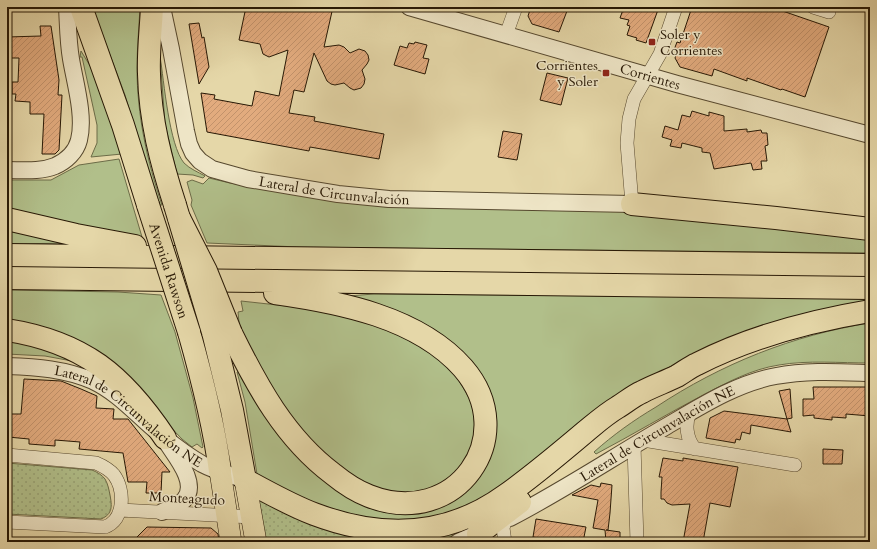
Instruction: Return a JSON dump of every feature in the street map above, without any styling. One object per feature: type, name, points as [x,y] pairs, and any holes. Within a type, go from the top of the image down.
[{"type":"highway","name":"Avenida Rawson","points":[[81,7],[123,125],[202,377],[213,424],[220,471]]},
{"type":"highway","name":"Avenida Rawson","points":[[152,7],[149,57],[150,94],[159,155],[177,211],[206,272],[222,332]]},
{"type":"highway","points":[[632,204],[870,229]]},
{"type":"highway","points":[[7,219],[108,241],[240,258]]},
{"type":"highway","points":[[7,255],[870,265]]},
{"type":"highway","points":[[7,278],[870,288]]},
{"type":"highway","points":[[111,279],[228,288],[312,298],[356,309],[402,325],[444,350],[463,368],[477,389],[484,412],[485,423],[482,446],[478,459],[459,485],[432,500],[412,503],[389,502],[368,496],[347,484],[322,466],[293,437],[280,420],[222,332]]},
{"type":"highway","points":[[222,332],[232,410],[245,480],[300,508],[327,518],[376,530],[401,531],[436,527],[464,518],[492,504],[520,485],[598,420],[617,407],[641,392],[676,376],[697,364],[734,347],[774,333],[831,318],[870,311]]},
{"type":"highway","points":[[7,330],[41,337],[80,353],[94,361],[114,377],[136,399],[165,438]]},
{"type":"highway","points":[[478,534],[507,515],[608,429],[676,376]]},
{"type":"main road","name":"Avenida Rawson","points":[[220,471],[231,542]]},
{"type":"main road","points":[[245,480],[256,542]]},
{"type":"street","points":[[7,170],[38,170],[54,167],[69,158],[77,146],[80,135],[80,113],[71,56],[67,7]]},
{"type":"street","name":"Lateral de Circunvalación","points":[[162,7],[189,144],[200,161],[212,168],[248,179],[314,191],[363,197],[389,199],[632,204]]},
{"type":"street","name":"Corrientes","points":[[409,7],[647,76],[870,135]]},
{"type":"street","points":[[506,35],[516,7]]},
{"type":"street","points":[[632,204],[627,127],[634,99],[660,54],[676,7]]},
{"type":"street","points":[[813,7],[829,12]]},
{"type":"street","name":"Lateral de Circunvalación NE","points":[[7,366],[45,368],[74,375],[94,382],[107,389],[165,438],[203,464],[245,480]]},
{"type":"street","name":"Lateral de Circunvalación NE","points":[[507,515],[540,502],[690,412],[743,386],[776,376],[814,373],[870,373]]},
{"type":"street","points":[[690,412],[687,425],[688,434],[691,442],[696,448]]},
{"type":"street","points":[[162,512],[184,500],[189,488],[186,473],[165,438]]},
{"type":"street","points":[[636,542],[639,442],[696,448],[795,465]]},
{"type":"street","points":[[7,455],[96,463],[108,469],[118,482],[121,497],[119,515],[114,522],[105,527],[7,522]]},
{"type":"street","name":"Monteagudo","points":[[120,510],[162,512],[185,515],[252,517]]},
{"type":"street","points":[[505,542],[503,533],[507,515]]},
{"type":"street","points":[[458,542],[478,534]]},
{"type":"green space","points":[[92,7],[140,7],[137,86],[147,155],[162,205],[158,205],[125,95]]},
{"type":"green space","points":[[81,51],[92,69],[122,154],[91,157],[97,143],[97,125],[82,57],[80,57]]},
{"type":"green space","points":[[160,56],[174,142],[184,163],[191,169],[205,176],[203,178],[193,175],[177,174],[165,124]]},
{"type":"green space","points":[[119,159],[142,237],[113,234],[7,211],[7,180],[51,180],[79,165]]},
{"type":"green space","points":[[209,178],[342,202],[388,207],[630,211],[870,237],[870,253],[299,247],[207,243],[191,205],[192,200],[187,182],[192,180],[203,184]]},
{"type":"green space","points":[[7,224],[72,243],[7,244]]},
{"type":"green space","points":[[7,290],[118,292],[161,295],[175,332],[193,398],[203,447],[202,448],[197,444],[192,447],[182,439],[125,380],[7,324]]},
{"type":"green space","points":[[374,294],[870,298],[870,303],[685,359],[656,374],[512,484],[446,519],[365,523],[258,480],[245,402],[237,372],[244,371],[372,505],[476,475],[473,373],[335,297]]},
{"type":"green space","points":[[241,301],[323,310],[376,324],[427,349],[455,374],[475,408],[476,438],[456,476],[422,494],[381,492],[334,465],[291,419],[240,333],[238,312],[243,311]]},
{"type":"green space","points":[[870,323],[870,363],[790,363],[759,370],[712,390],[596,454],[594,452],[632,422],[706,377],[758,353],[813,335]]},
{"type":"green space","points":[[7,338],[33,343],[72,361],[45,356],[7,354]]},
{"type":"green space","points":[[7,463],[92,470],[102,476],[107,483],[111,503],[110,512],[101,519],[7,514]]},
{"type":"green space","points":[[258,497],[312,519],[485,520],[450,537],[435,542],[263,542]]},
{"type":"building","points":[[246,7],[333,7],[324,47],[339,45],[344,47],[350,53],[359,49],[365,51],[369,60],[362,70],[365,79],[364,84],[361,88],[354,90],[344,83],[335,85],[331,84],[327,81],[314,53],[304,92],[294,90],[289,113],[315,117],[314,121],[384,134],[379,159],[310,147],[309,151],[207,132],[201,93],[215,95],[214,99],[252,106],[255,91],[279,96],[288,50],[269,57],[263,54],[260,44],[239,40]]},
{"type":"building","points":[[531,7],[554,7],[567,11],[559,32],[532,24],[528,16]]},
{"type":"building","points":[[624,7],[659,7],[646,43],[627,35],[630,26],[627,25],[629,20],[620,18]]},
{"type":"building","points":[[692,7],[771,7],[829,27],[805,97],[747,78],[747,81],[714,69],[712,76],[680,67],[675,58],[677,52],[674,50],[677,42],[680,43]]},
{"type":"building","points":[[199,23],[202,38],[204,37],[209,67],[199,84],[189,24]]},
{"type":"building","points":[[40,26],[51,26],[59,80],[58,95],[62,95],[59,150],[55,154],[42,154],[44,114],[30,114],[30,102],[15,101],[16,94],[12,94],[12,82],[18,82],[19,58],[7,58],[7,37],[41,36]]},
{"type":"building","points":[[415,42],[427,45],[423,58],[429,59],[425,74],[394,65],[400,46],[407,48],[409,43],[414,44]]},
{"type":"building","points":[[547,73],[568,78],[561,105],[540,100]]},
{"type":"building","points":[[692,111],[709,116],[709,112],[724,116],[724,131],[747,129],[747,132],[761,130],[762,133],[767,133],[768,145],[765,146],[767,161],[761,161],[762,169],[753,170],[751,163],[714,169],[710,153],[702,152],[702,148],[682,143],[681,148],[670,146],[672,140],[662,137],[665,126],[678,130],[682,115],[690,117]]},
{"type":"building","points":[[503,131],[522,134],[517,160],[498,157]]},
{"type":"building","points":[[24,379],[61,381],[97,396],[96,408],[114,409],[113,419],[128,419],[170,472],[162,472],[161,493],[146,493],[147,482],[128,482],[123,453],[79,449],[80,442],[55,440],[55,446],[29,444],[29,439],[8,437],[7,414],[21,414]]},
{"type":"building","points":[[813,387],[870,387],[870,416],[846,414],[846,418],[832,417],[832,420],[814,418],[814,415],[803,416],[803,399],[814,399]]},
{"type":"building","points":[[790,389],[792,418],[787,419],[779,391]]},
{"type":"building","points":[[724,411],[787,419],[791,432],[751,425],[750,434],[742,432],[740,440],[736,439],[735,443],[706,438],[710,418]]},
{"type":"building","points":[[823,449],[843,450],[842,464],[823,464]]},
{"type":"building","points":[[663,458],[683,461],[683,458],[738,467],[730,507],[710,503],[703,542],[683,542],[690,504],[672,505],[667,503],[664,499],[661,499],[662,477],[659,477]]},
{"type":"building","points":[[601,483],[612,485],[608,530],[606,530],[620,532],[620,542],[606,542],[605,530],[593,528],[598,500],[572,495],[591,485],[600,487]]},
{"type":"building","points":[[536,519],[586,527],[583,542],[562,542],[533,537]]},
{"type":"building","points":[[147,527],[211,528],[218,534],[219,542],[132,542]]},
{"type":"place","name":"Soler y Corrientes","points":[[652,42]]},
{"type":"place","name":"Corrientes y Soler","points":[[606,73]]}]
